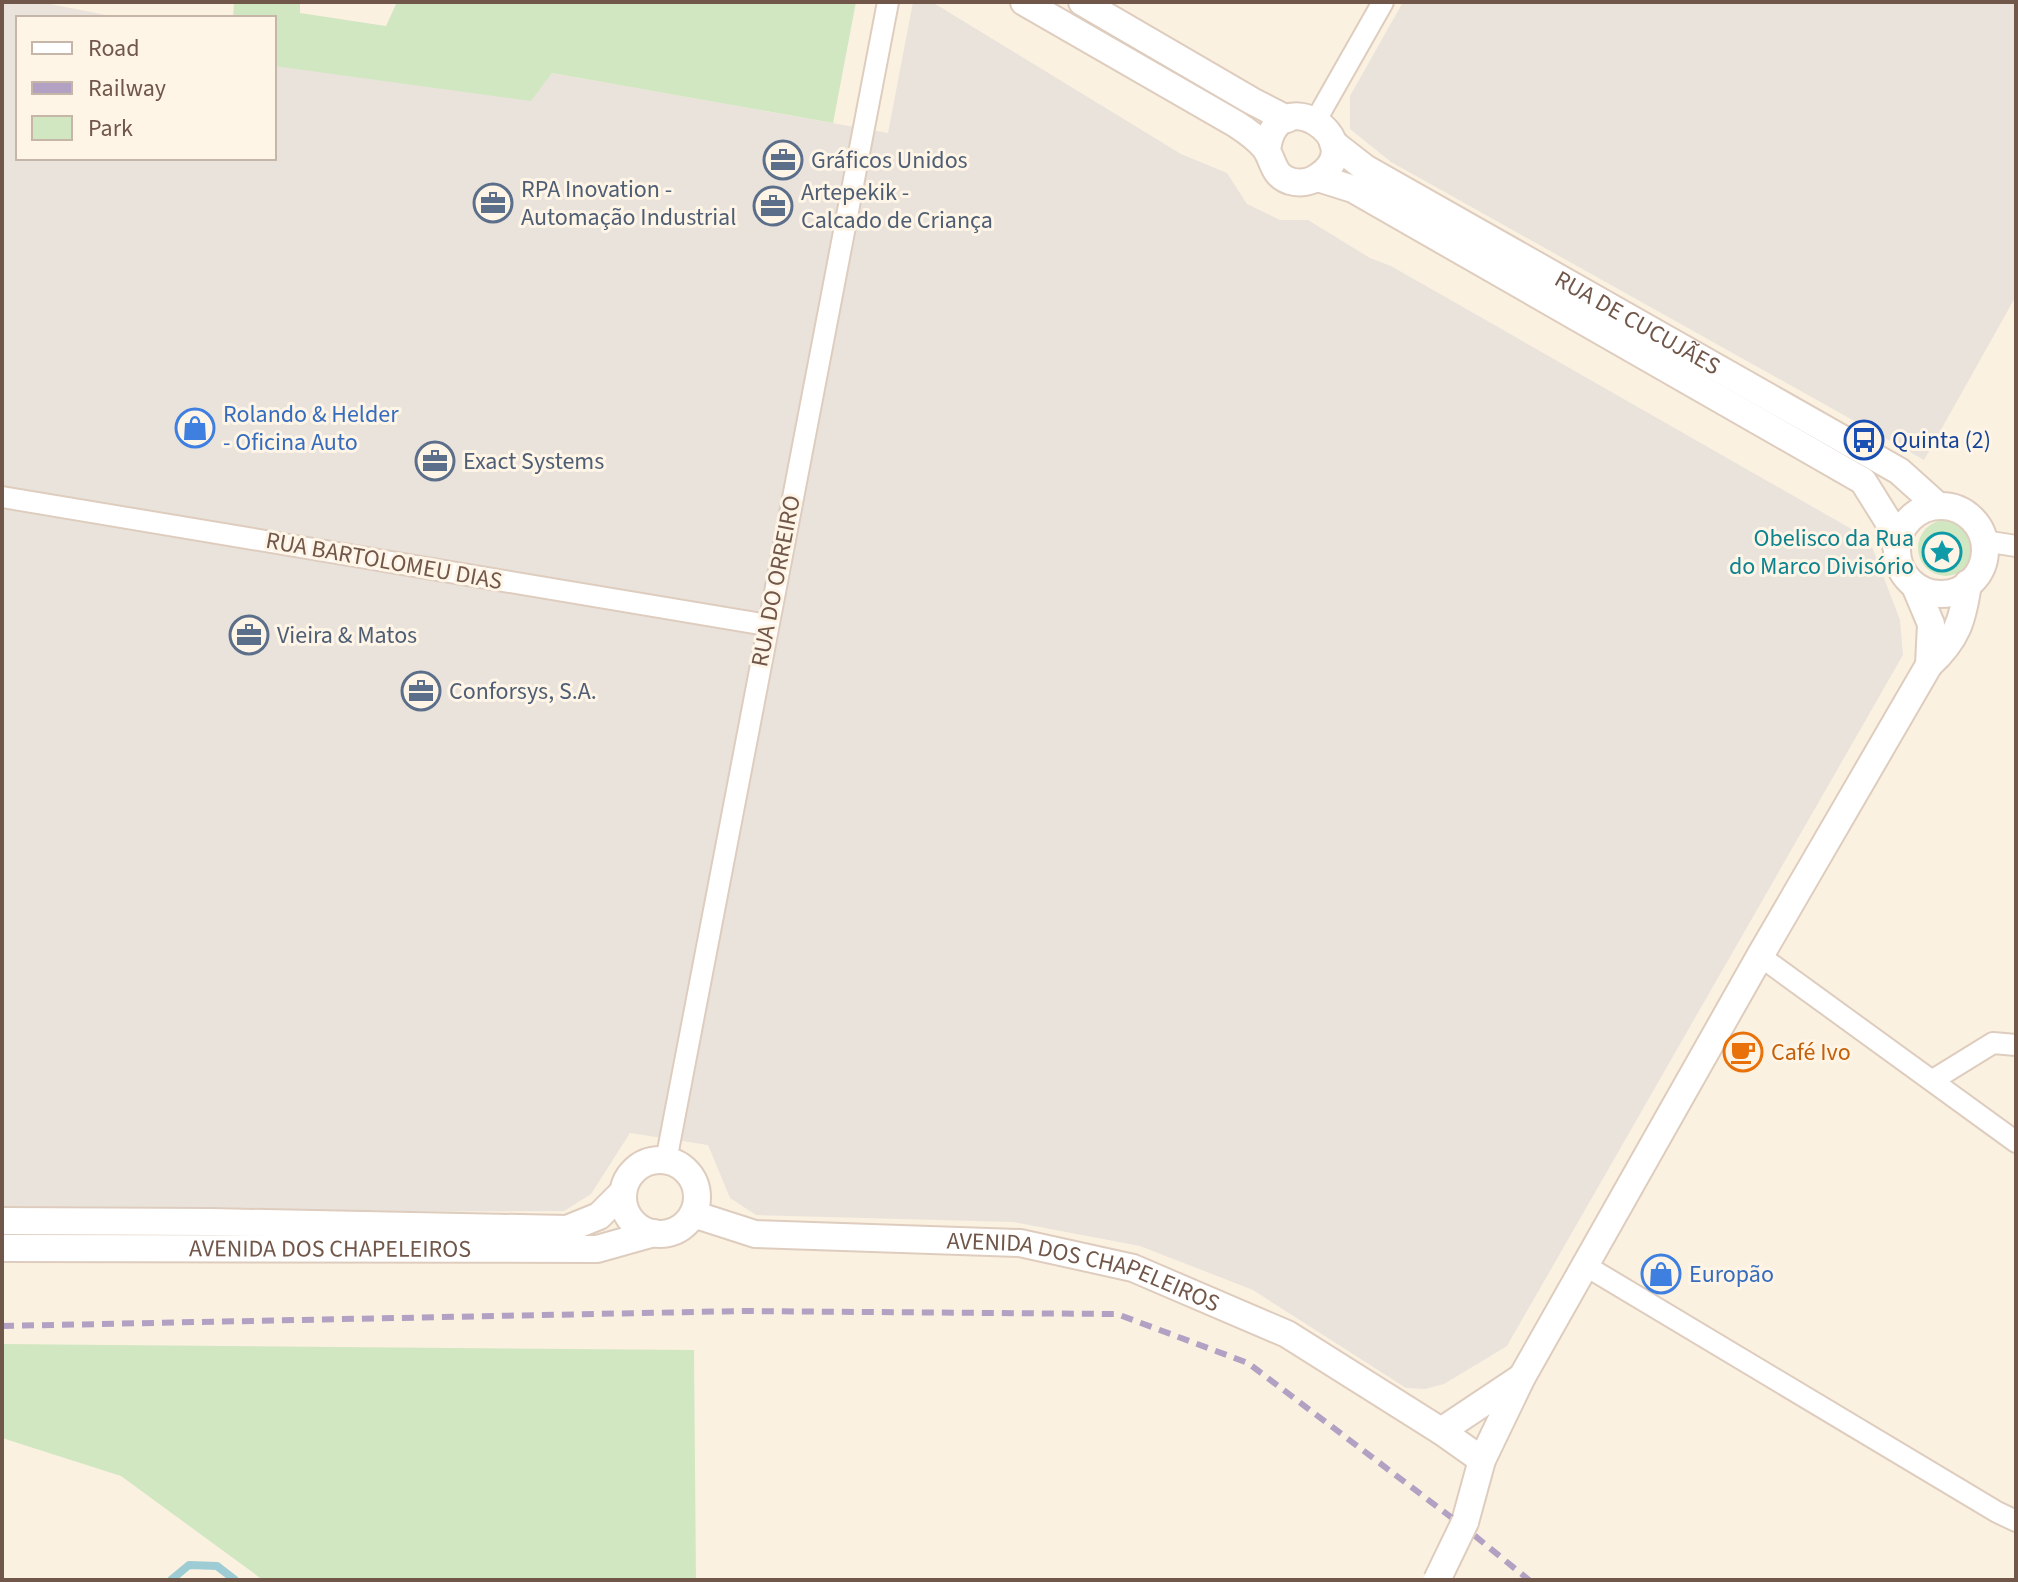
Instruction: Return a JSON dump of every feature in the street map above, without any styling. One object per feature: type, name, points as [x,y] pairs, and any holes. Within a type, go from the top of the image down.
[{"type":"street","name":"RUA DO ORREIRO","points":[[666,1161],[888,2]]},
{"type":"street","name":"RUA DE CUCUJÃES","points":[[1024,2],[1253,135],[1267,151],[1273,169],[1289,181],[1309,182],[1318,178],[1353,189],[1863,481],[1888,521],[1897,549]]},
{"type":"street","points":[[1082,2],[1287,119],[1307,117],[1316,120],[1383,2]]},
{"type":"street","points":[[1267,151],[1272,131],[1287,119]]},
{"type":"street","name":"RUA DE CUCUJÃES","points":[[1316,120],[1324,126],[1333,143],[1365,168],[1899,471],[1938,506]]},
{"type":"street","points":[[1318,178],[1331,163],[1333,143]]},
{"type":"street","name":"RUA BARTOLOMEU DIAS","points":[[2,497],[767,625]]},
{"type":"street","points":[[1915,586],[1943,594],[1957,591],[1978,572],[1983,562],[1984,541],[1969,517],[1956,509],[1938,506],[1920,511],[1906,523],[1898,540],[1901,569],[1915,586],[1931,624],[1929,665]]},
{"type":"street","points":[[1984,541],[2016,546]]},
{"type":"street","points":[[1437,1580],[1465,1522],[1482,1460],[1522,1377],[1929,665],[1943,652],[1963,618],[1968,583]]},
{"type":"street","points":[[1760,956],[2016,1142]]},
{"type":"street","points":[[1933,1080],[1993,1043],[2016,1045]]},
{"type":"street","points":[[666,1161],[686,1171],[692,1180],[696,1203],[693,1214]]},
{"type":"street","name":"AVENIDA DOS CHAPELEIROS","points":[[2,1221],[567,1229],[599,1216],[623,1192],[634,1171],[643,1164],[666,1161]]},
{"type":"street","points":[[623,1192],[627,1214],[634,1223],[654,1233]]},
{"type":"street","name":"AVENIDA DOS CHAPELEIROS","points":[[2,1248],[597,1249],[677,1230],[693,1214],[755,1234],[1020,1243],[1133,1268],[1287,1334],[1482,1460]]},
{"type":"street","points":[[1586,1266],[2016,1521]]},
{"type":"street","points":[[1441,1431],[1522,1377]]},
{"type":"shaded area","points":[[2,2],[40,2],[111,16],[16,16],[16,160],[276,160],[276,45],[552,73],[888,133],[913,2],[932,2],[1181,154],[1227,173],[1247,204],[1280,220],[1308,220],[1869,539],[1900,620],[1903,655],[1507,1346],[1444,1384],[1425,1389],[1406,1388],[1253,1290],[1140,1246],[1013,1222],[756,1215],[730,1198],[708,1145],[630,1133],[591,1194],[564,1211],[2,1213]]},
{"type":"shaded area","points":[[1403,2],[2016,2],[2016,296],[1924,460],[1391,162],[1350,129],[1350,96]]},
{"type":"green space","points":[[234,2],[300,2],[300,13],[386,26],[397,2],[856,2],[833,123],[552,73],[531,101],[276,66],[276,16],[233,16]]},
{"type":"green space","points":[[1946,520],[1966,528],[1974,548],[1966,568],[1946,576],[1926,568],[1918,548],[1926,528]]},
{"type":"green space","points":[[2,1344],[694,1350],[696,1580],[263,1580],[121,1476],[2,1438]]},
{"type":"waterway","points":[[171,1580],[189,1565],[217,1566],[235,1580]]},
{"type":"railway","points":[[2,1326],[742,1311],[1117,1314],[1248,1363],[1529,1580]]},
{"type":"place","name":"Gráficos Unidos","points":[[783,160]]},
{"type":"place","name":"RPA Inovation - Automação Industrial","points":[[493,203]]},
{"type":"place","name":"Artepekik - Calcado de Criança","points":[[773,206]]},
{"type":"place","name":"Rolando & Helder - Oficina Auto","points":[[195,428]]},
{"type":"place","name":"Quinta (2)","points":[[1864,440]]},
{"type":"place","name":"Exact Systems","points":[[435,461]]},
{"type":"place","name":"Obelisco da Rua do Marco Divisório","points":[[1942,552]]},
{"type":"place","name":"Vieira & Matos","points":[[249,635]]},
{"type":"place","name":"Conforsys, S.A.","points":[[421,691]]},
{"type":"place","name":"Café Ivo","points":[[1743,1052]]},
{"type":"place","name":"Europão","points":[[1661,1274]]}]
